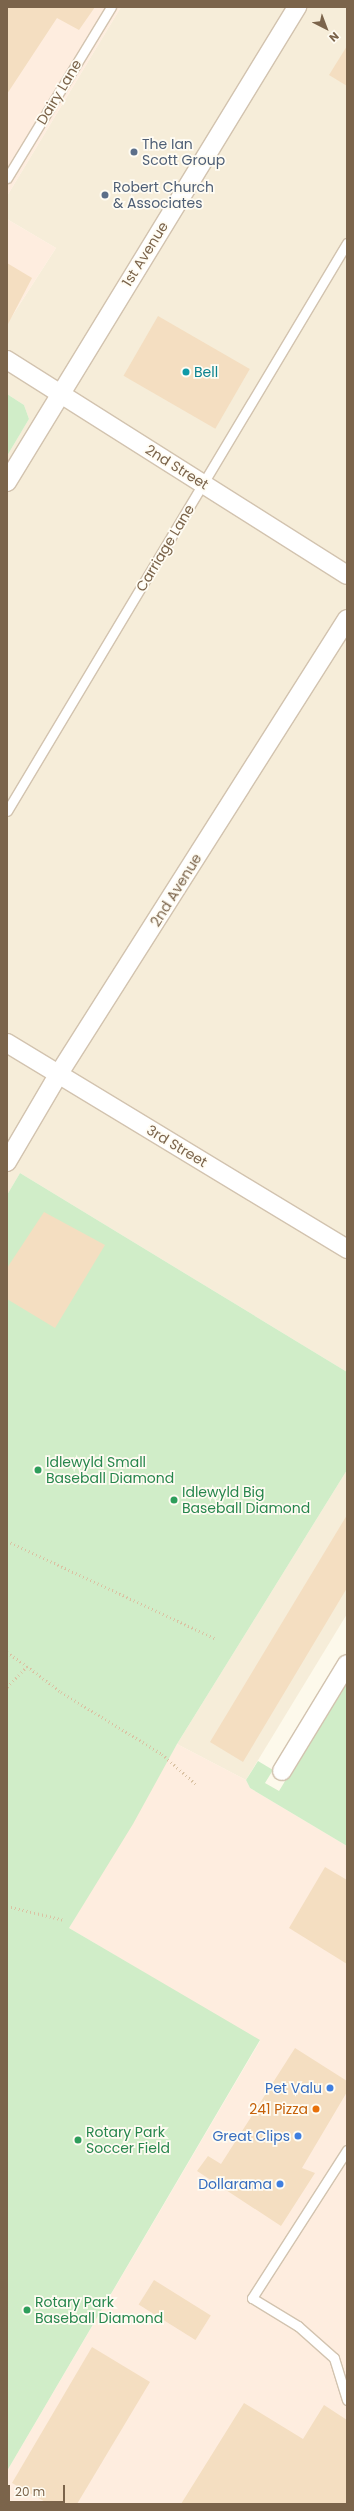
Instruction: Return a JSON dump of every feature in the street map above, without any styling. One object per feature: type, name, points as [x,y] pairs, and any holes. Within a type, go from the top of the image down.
[{"type":"street","name":"1st Avenue","points":[[7,482],[59,393],[297,7]]},
{"type":"street","name":"2nd Street","points":[[7,360],[347,575]]},
{"type":"street","name":"2nd Avenue","points":[[7,1162],[58,1075],[347,619]]},
{"type":"street","name":"3rd Street","points":[[7,1043],[347,1249]]},
{"type":"street","points":[[282,1771],[347,1664]]},
{"type":"lane","name":"Dairy Lane","points":[[7,178],[111,7]]},
{"type":"lane","name":"Carriage Lane","points":[[7,811],[347,243]]},
{"type":"lane","points":[[347,2150],[252,2298],[298,2326],[334,2358],[347,2400]]},
{"type":"path","points":[[7,1541],[216,1639]]},
{"type":"path","points":[[7,1652],[61,1692],[162,1754],[197,1785]]},
{"type":"path","points":[[7,1687],[27,1666]]},
{"type":"path","points":[[7,1906],[64,1920]]},
{"type":"shaded area","points":[[7,7],[121,7],[7,196]]},
{"type":"shaded area","points":[[121,7],[347,7],[347,1372],[20,1173],[7,1195],[7,456],[29,419],[24,405],[7,394],[7,324],[56,248],[7,219],[7,196]]},
{"type":"shaded area","points":[[7,219],[56,248],[7,324]]},
{"type":"shaded area","points":[[347,1470],[347,1614],[246,1780],[177,1744]]},
{"type":"shaded area","points":[[177,1744],[246,1780],[250,1788],[347,1846],[347,2504],[7,2504],[7,2471],[260,2041],[69,1928]]},
{"type":"green space","points":[[7,394],[24,405],[29,419],[7,456]]},
{"type":"green space","points":[[20,1173],[347,1372],[347,1470],[177,1744],[133,1824],[69,1928],[260,2040],[7,2471],[7,1195]]},
{"type":"green space","points":[[347,1679],[347,1846],[250,1788],[246,1780],[258,1761],[273,1770],[265,1783],[279,1791]]},
{"type":"building","points":[[7,7],[95,7],[79,30],[57,18],[7,94]]},
{"type":"building","points":[[347,46],[347,86],[329,75]]},
{"type":"building","points":[[7,263],[32,278],[7,326]]},
{"type":"building","name":"Bell","points":[[158,316],[250,369],[215,429],[124,376]]},
{"type":"building","points":[[44,1212],[105,1245],[55,1328],[7,1299],[7,1268]]},
{"type":"building","points":[[347,1515],[347,1588],[243,1762],[210,1742]]},
{"type":"building","points":[[325,1867],[347,1880],[347,1964],[289,1928]]},
{"type":"building","points":[[295,2048],[347,2081],[347,2092],[302,2168],[315,2173],[281,2226],[197,2171],[208,2156],[221,2164]]},
{"type":"building","points":[[154,2280],[211,2316],[195,2340],[139,2305]]},
{"type":"building","points":[[92,2347],[150,2382],[77,2504],[49,2504],[12,2483]]},
{"type":"building","points":[[244,2403],[303,2439],[324,2405],[347,2420],[347,2504],[181,2504]]},
{"type":"place","name":"The Ian Scott Group","points":[[134,152]]},
{"type":"place","name":"Robert Church & Associates","points":[[105,195]]},
{"type":"place","name":"Bell","points":[[186,372]]},
{"type":"place","name":"Idlewyld Small Baseball Diamond","points":[[38,1470]]},
{"type":"place","name":"Idlewyld Big Baseball Diamond","points":[[174,1500]]},
{"type":"place","name":"Pet Valu","points":[[330,2088]]},
{"type":"place","name":"241 Pizza","points":[[316,2109]]},
{"type":"place","name":"Great Clips","points":[[298,2136]]},
{"type":"place","name":"Rotary Park Soccer Field","points":[[78,2140]]},
{"type":"place","name":"Dollarama","points":[[280,2184]]},
{"type":"place","name":"Rotary Park Baseball Diamond","points":[[27,2310]]}]
